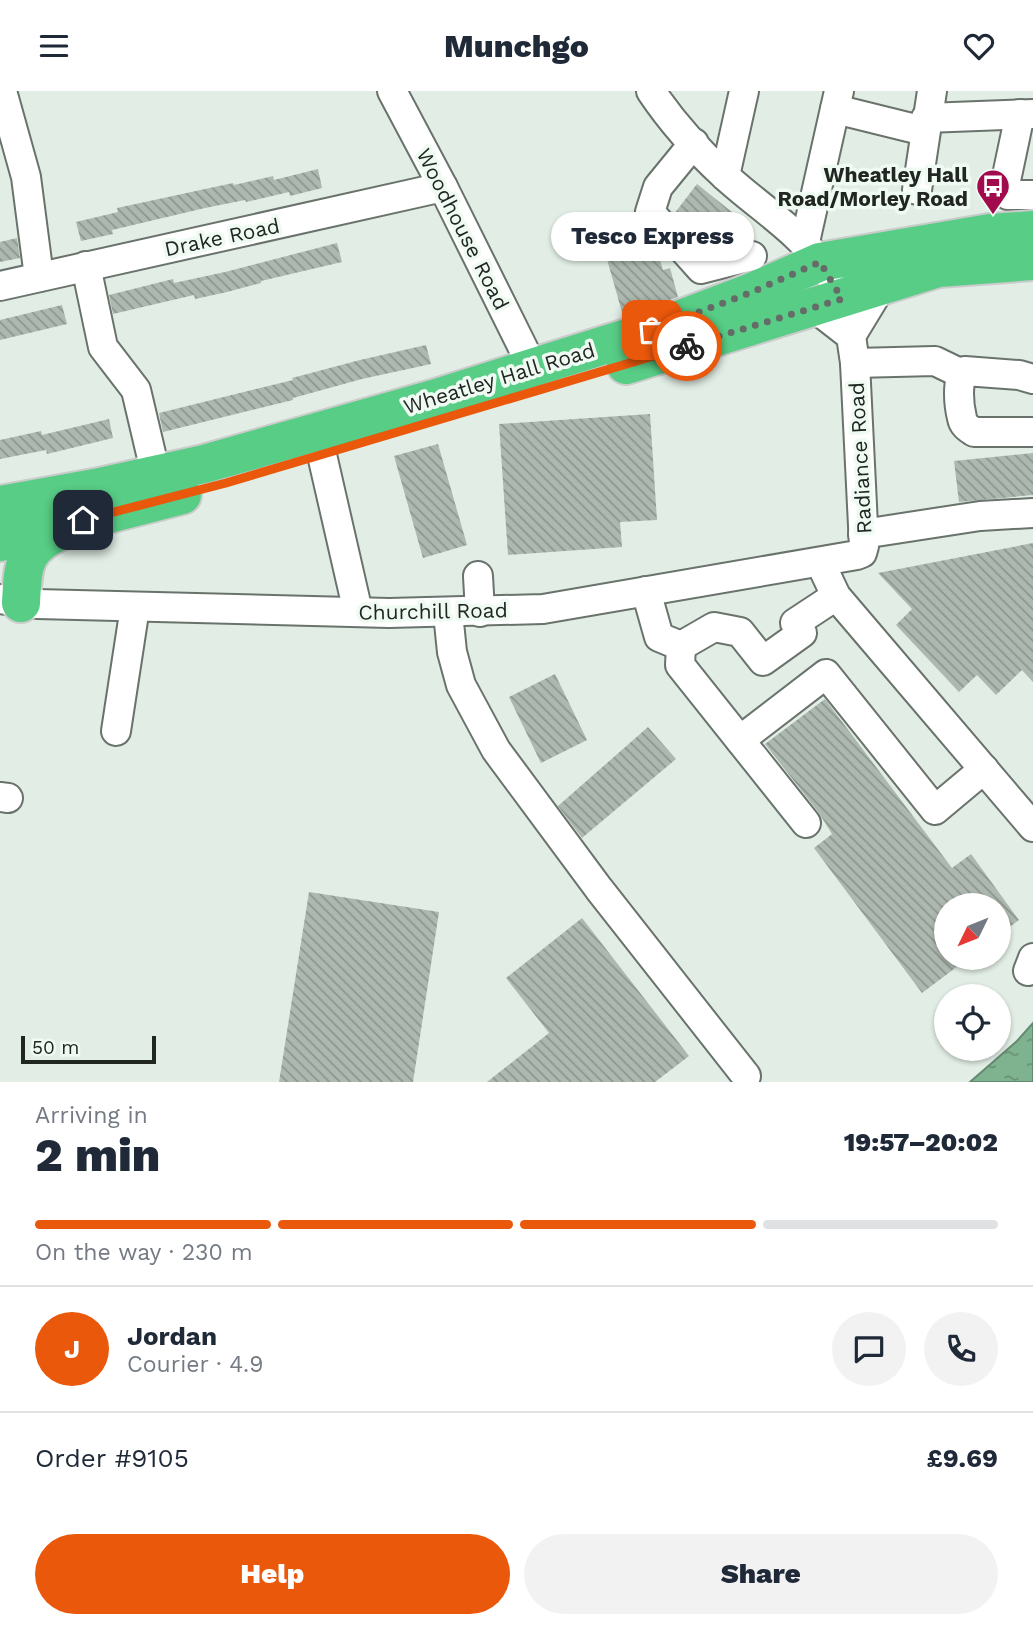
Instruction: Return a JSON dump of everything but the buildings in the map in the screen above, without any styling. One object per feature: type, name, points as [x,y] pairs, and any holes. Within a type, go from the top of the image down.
[{"type":"highway","name":"Wheatley Hall Road","points":[[0,505],[204,464],[433,400],[652,330],[752,292],[822,278],[990,233],[1033,230]]},
{"type":"highway","name":"Wheatley Hall Road","points":[[0,542],[323,455],[822,278],[883,285],[938,268],[1033,261]]},
{"type":"highway","points":[[10,601],[24,561],[33,550],[51,535],[83,520]]},
{"type":"street","points":[[2,91],[26,177],[39,277]]},
{"type":"street","name":"Woodhouse Road","points":[[392,91],[533,368]]},
{"type":"street","points":[[650,91],[694,143],[822,278],[853,350]]},
{"type":"street","points":[[725,176],[744,91]]},
{"type":"street","points":[[822,278],[837,100],[927,113],[1022,108],[1004,190],[1008,195],[1033,195]]},
{"type":"street","points":[[917,190],[927,113]]},
{"type":"street","points":[[694,143],[639,213],[701,269],[752,255]]},
{"type":"street","name":"Drake Road","points":[[0,286],[443,187]]},
{"type":"street","points":[[86,267],[103,347],[136,390],[156,475]]},
{"type":"street","points":[[853,350],[866,309],[883,285]]},
{"type":"street","name":"Radiance Road","points":[[863,544],[853,350],[935,361],[962,374]]},
{"type":"street","points":[[1033,379],[1019,375],[965,371],[960,387],[962,420],[966,427],[974,432],[1033,432]]},
{"type":"street","points":[[323,455],[358,612]]},
{"type":"street","name":"Churchill Road","points":[[10,601],[358,612],[448,613],[543,609],[820,562],[863,544],[980,516],[1033,513]]},
{"type":"street","points":[[820,562],[836,596],[1033,827]]},
{"type":"street","points":[[478,576],[480,612]]},
{"type":"street","points":[[646,591],[659,637],[681,646]]},
{"type":"street","points":[[681,646],[715,627],[740,632],[763,661],[802,633],[794,623],[836,596]]},
{"type":"street","points":[[116,731],[135,607]]},
{"type":"street","points":[[448,613],[452,652],[461,685],[496,750],[599,889],[746,1076]]},
{"type":"street","points":[[797,637],[935,810],[984,769]]},
{"type":"street","points":[[681,646],[680,665],[806,823]]},
{"type":"street","points":[[740,740],[826,674]]},
{"type":"water","points":[[1033,1023],[1033,1082],[970,1082],[994,1061],[1011,1061],[1011,1046]]},
{"type":"way so far","points":[[652,330],[752,292],[820,262],[842,299],[687,346]]},
{"type":"place","name":"Wheatley Hall Road/Morley Road","points":[[993,216]]},
{"type":"place","name":"Tesco Express","points":[[652,330]]},
{"type":"route","points":[[83,520],[226,483],[687,346]]}]
